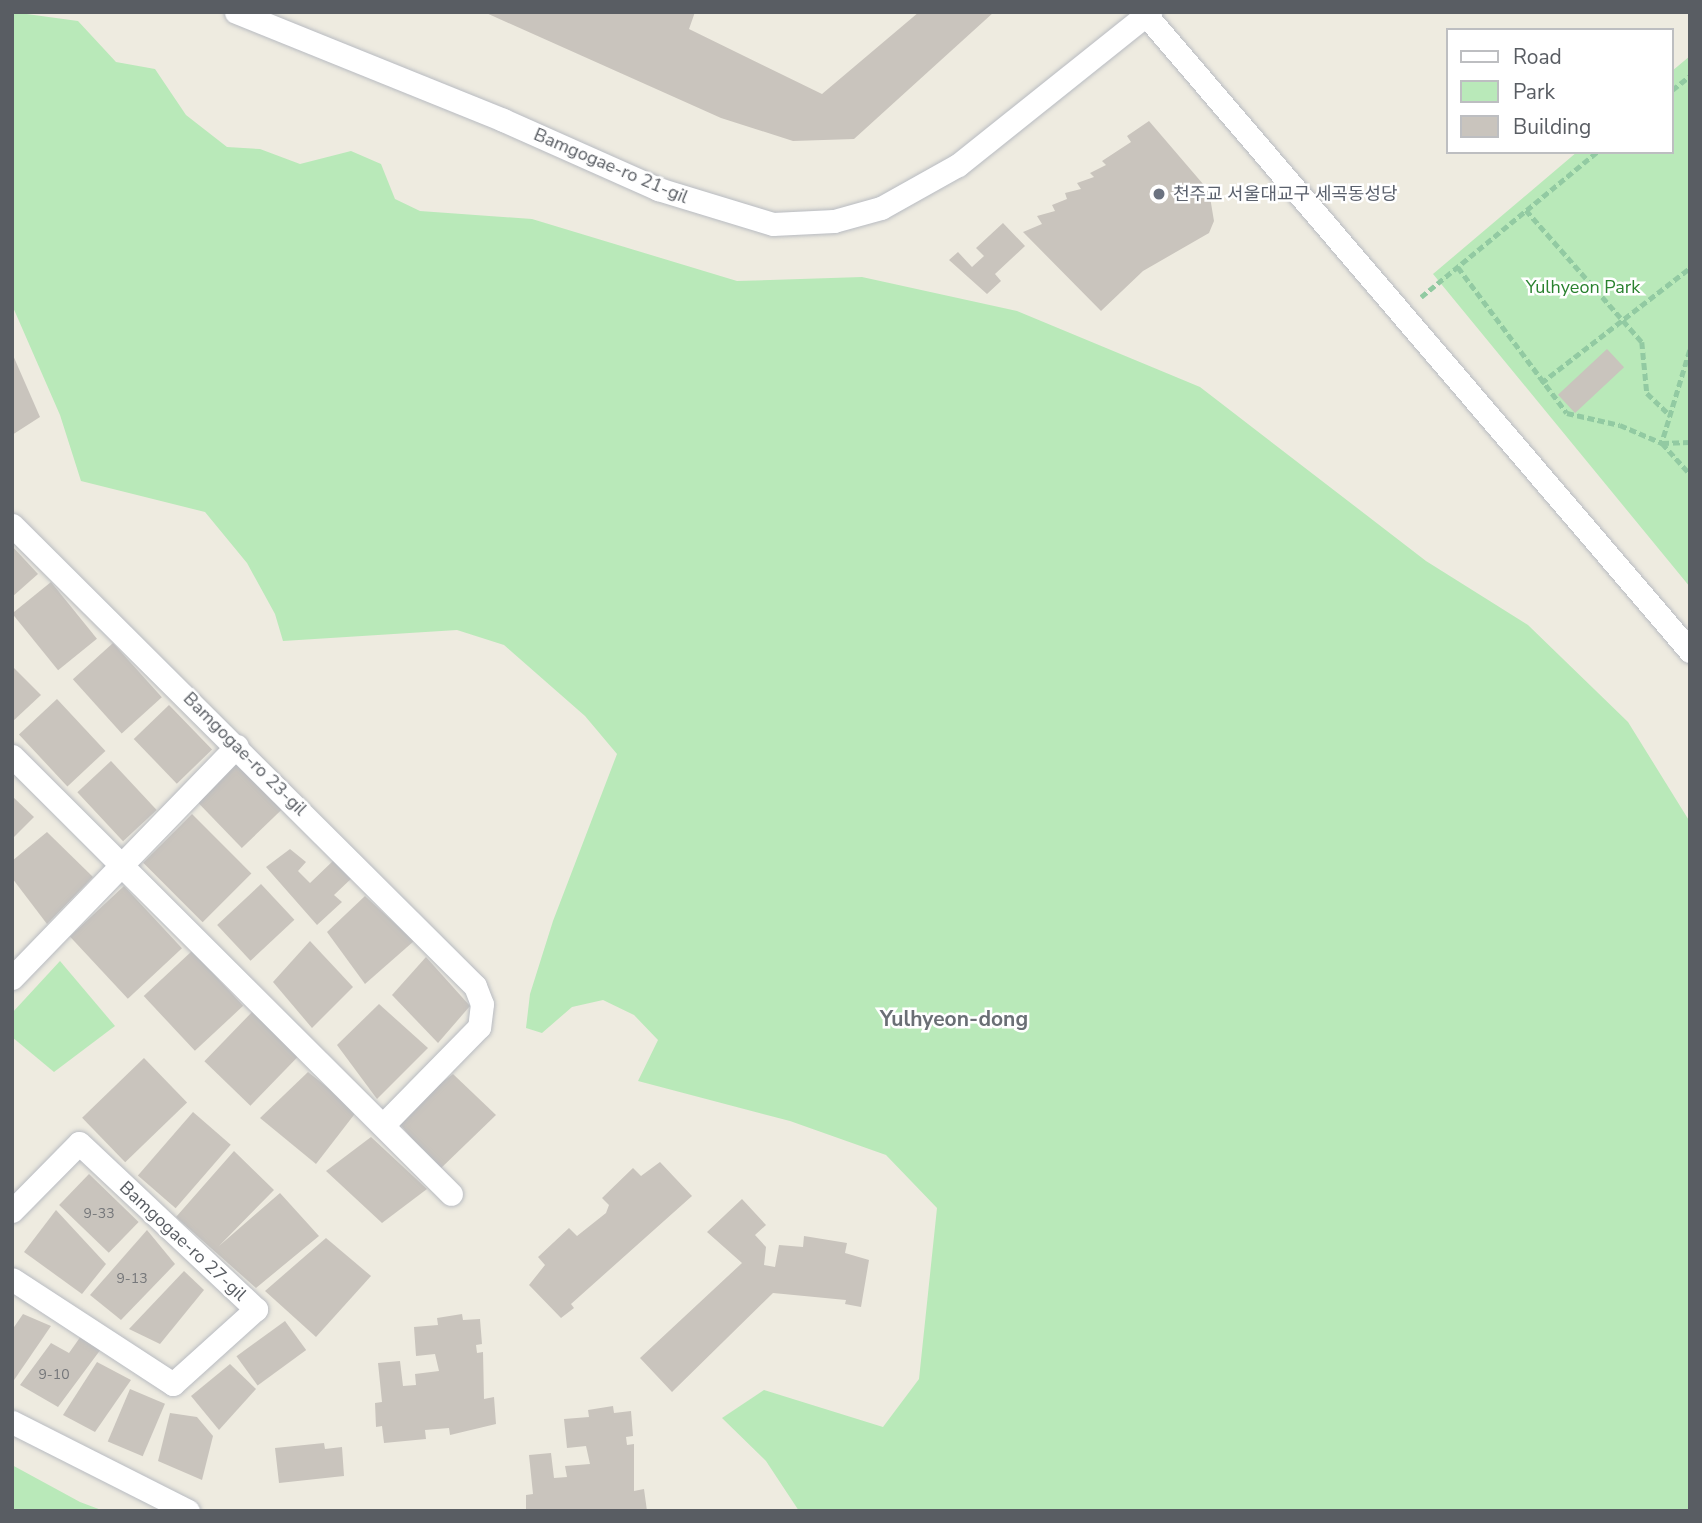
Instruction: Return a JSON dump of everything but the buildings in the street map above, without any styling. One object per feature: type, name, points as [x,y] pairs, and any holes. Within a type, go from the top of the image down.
[{"type":"street","name":"Bamgogae-ro 21-gil","points":[[236,12],[503,120],[658,189],[773,224],[834,221],[881,208],[958,165],[1148,14]]},
{"type":"street","points":[[1148,14],[1690,651]]},
{"type":"street","name":"Bamgogae-ro 23-gil","points":[[12,525],[237,746],[475,986],[482,1004],[479,1027],[384,1124]]},
{"type":"street","points":[[12,978],[237,746]]},
{"type":"street","points":[[12,756],[452,1194]]},
{"type":"street","name":"Bamgogae-ro 27-gil","points":[[12,1210],[79,1143],[256,1309],[173,1384],[12,1279]]},
{"type":"street","points":[[12,1422],[188,1511]]},
{"type":"path","points":[[1674,89],[1689,78]]},
{"type":"path","points":[[1401,314],[1595,154]]},
{"type":"path","points":[[1527,210],[1642,342],[1647,393],[1671,416]]},
{"type":"path","points":[[1458,267],[1541,383],[1567,412],[1620,425],[1662,443],[1690,474]]},
{"type":"path","points":[[1541,383],[1690,268]]},
{"type":"path","points":[[1662,443],[1690,350]]},
{"type":"path","points":[[1662,443],[1690,442]]},
{"type":"green space","points":[[12,12],[78,21],[116,62],[155,69],[186,115],[227,147],[260,149],[300,164],[351,151],[381,164],[395,199],[420,211],[532,219],[737,281],[862,277],[1017,311],[1200,387],[1426,561],[1528,625],[1628,722],[1690,822],[1690,1511],[799,1511],[766,1461],[722,1418],[764,1390],[883,1427],[919,1379],[937,1208],[886,1155],[790,1121],[638,1081],[658,1040],[634,1015],[603,1000],[572,1007],[542,1033],[526,1028],[530,994],[553,921],[617,754],[585,716],[504,645],[457,630],[283,641],[275,614],[247,563],[205,512],[81,481],[60,415],[12,305]]},
{"type":"green space","name":"Yulhyeon Park","points":[[1690,56],[1690,587],[1433,274],[1575,154],[1674,154],[1674,69]]},
{"type":"green space","points":[[60,961],[115,1026],[54,1072],[12,1037],[12,1013]]},
{"type":"green space","points":[[12,1465],[80,1502],[104,1511],[12,1511]]},
{"type":"place","name":"천주교 서울대교구 세곡동성당","points":[[1159,194]]},
{"type":"district","name":"Yulhyeon-dong","points":[[954,1019]]}]
